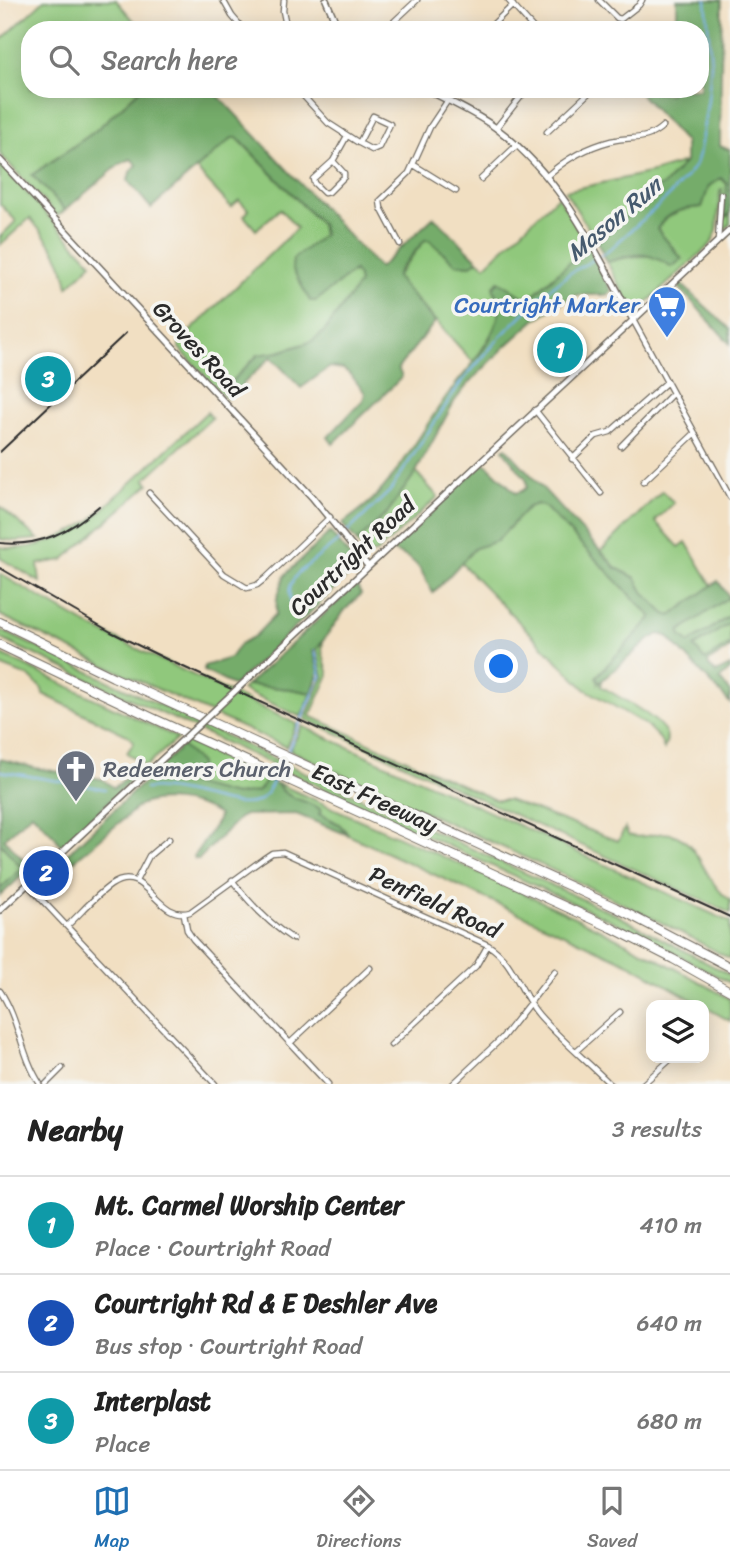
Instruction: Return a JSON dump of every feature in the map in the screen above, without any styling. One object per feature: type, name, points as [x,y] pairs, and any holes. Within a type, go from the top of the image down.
[{"type":"highway","name":"East Freeway","points":[[0,622],[615,907],[730,967]]},
{"type":"highway","name":"East Freeway","points":[[0,645],[632,937],[730,991]]},
{"type":"street","points":[[223,0],[236,21]]},
{"type":"street","points":[[284,0],[285,21]]},
{"type":"street","points":[[326,0],[335,21]]},
{"type":"street","points":[[395,21],[417,0]]},
{"type":"street","points":[[508,0],[527,21]]},
{"type":"street","points":[[600,0],[617,18],[625,17],[642,0]]},
{"type":"street","points":[[496,21],[513,5]]},
{"type":"street","points":[[305,98],[328,123],[359,143],[376,149],[390,124],[373,116],[359,143]]},
{"type":"street","points":[[444,98],[496,128],[548,175],[578,218],[730,497]]},
{"type":"street","points":[[496,128],[520,98]]},
{"type":"street","points":[[547,132],[583,98]]},
{"type":"street","points":[[400,244],[380,201],[414,165],[430,127],[448,100]]},
{"type":"street","points":[[548,175],[580,152],[612,141],[647,138],[663,126]]},
{"type":"street","points":[[333,161],[344,173],[344,177],[329,192],[324,193],[313,179],[333,161],[347,136]]},
{"type":"street","points":[[481,179],[517,145]]},
{"type":"street","name":"Groves Road","points":[[0,160],[330,517],[368,566]]},
{"type":"street","points":[[414,165],[456,191]]},
{"type":"street","points":[[718,241],[721,194]]},
{"type":"street","name":"Courtright Road","points":[[0,910],[730,230]]},
{"type":"street","points":[[572,459],[596,436],[610,432],[667,382]]},
{"type":"street","points":[[621,446],[673,393]]},
{"type":"street","points":[[535,410],[601,494]]},
{"type":"street","points":[[643,482],[695,433]]},
{"type":"street","points":[[149,493],[224,574],[247,588],[266,578],[330,517]]},
{"type":"street","points":[[136,881],[149,856],[169,839]]},
{"type":"street","name":"Penfield Road","points":[[232,880],[272,853],[283,852],[488,945],[501,953],[510,964],[538,1014],[610,1084]]},
{"type":"street","points":[[67,926],[111,885],[123,880],[136,881],[163,907],[184,914],[232,880],[273,927],[293,939]]},
{"type":"street","points":[[27,884],[215,1084]]},
{"type":"street","points":[[184,914],[187,930],[193,939],[328,1084]]},
{"type":"street","points":[[391,1045],[476,966],[488,945]]},
{"type":"street","points":[[290,1043],[370,968]]},
{"type":"street","points":[[453,1084],[502,1038],[555,971]]},
{"type":"street","points":[[0,991],[12,1012],[30,1066],[40,1084]]},
{"type":"street","points":[[576,1051],[620,1013]]},
{"type":"street","points":[[643,1084],[666,1063]]},
{"type":"street","points":[[46,1084],[62,1068]]},
{"type":"green space","points":[[44,0],[116,0],[134,21],[21,21]]},
{"type":"green space","points":[[677,0],[722,0],[720,146],[730,150],[730,213],[724,219],[727,184],[721,178],[709,186],[702,207],[676,212],[657,229],[682,259],[672,267],[655,258],[641,255],[607,262],[597,242],[632,211],[641,198],[665,184],[685,162],[685,142],[644,98],[709,98],[709,21],[677,21]]},
{"type":"green space","points":[[21,21],[21,98],[131,98],[94,132],[32,175],[65,210],[57,216],[0,154],[0,41]]},
{"type":"green space","points":[[131,98],[220,98],[379,268],[434,217],[478,260],[471,265],[456,264],[429,240],[425,240],[399,270],[396,277],[435,322],[398,368],[402,377],[333,444],[328,437],[363,400],[365,393],[343,369],[330,367],[301,388],[271,357],[236,391],[228,385],[258,355],[279,352],[310,342],[323,333],[359,284],[354,271],[316,301],[310,301],[292,268],[293,259],[323,235],[321,224],[238,138],[232,138],[151,208],[128,181],[130,172],[137,165],[131,159],[120,164],[65,210],[32,175],[94,132]]},
{"type":"green space","points":[[232,138],[237,138],[321,224],[323,235],[316,300],[354,271],[359,285],[323,333],[310,342],[279,352],[258,355],[229,384],[236,391],[226,399],[179,348],[179,342],[297,228],[280,209],[256,230],[244,216],[249,210],[239,200],[231,207],[196,169]]},
{"type":"green space","points":[[685,162],[665,184],[641,198],[632,211],[597,242],[565,191],[653,172]]},
{"type":"green space","points":[[0,164],[92,263],[68,287],[59,258],[30,218],[0,245],[0,237],[16,221],[0,204]]},
{"type":"green space","points":[[721,178],[727,184],[724,218],[730,213],[730,224],[724,230],[721,227],[722,190],[717,231],[711,244],[641,308],[630,306],[607,262],[644,256],[682,259],[657,229],[677,212],[702,207],[709,186]]},
{"type":"green space","points":[[558,196],[588,246],[534,294],[524,297],[498,281],[493,287],[499,304],[498,318],[473,362],[396,277],[425,240],[429,240],[456,264],[471,265],[478,260],[485,266]]},
{"type":"green space","points":[[588,246],[612,292],[607,295],[574,295],[536,319],[506,346],[454,402],[416,472],[387,513],[357,542],[342,524],[368,504],[385,485],[449,393],[483,350],[496,326],[499,313],[493,287],[499,281],[524,297],[534,294]]},
{"type":"green space","points":[[679,282],[730,329],[730,344],[677,285]]},
{"type":"green space","points":[[207,412],[212,418],[145,479],[149,484],[63,560],[38,564],[40,582],[0,558],[0,547],[36,546],[91,520]]},
{"type":"green space","points":[[506,448],[616,568],[636,578],[643,592],[665,614],[671,616],[718,581],[729,597],[680,631],[680,635],[689,643],[730,616],[730,623],[694,647],[705,660],[730,644],[730,648],[708,662],[716,673],[730,666],[730,670],[720,679],[730,692],[730,703],[667,636],[659,634],[599,683],[596,677],[652,617],[545,507],[537,504],[528,507],[497,541],[475,548],[433,593],[417,565],[392,550],[484,462],[516,493],[527,487],[526,479],[503,450]]},
{"type":"green space","points":[[416,472],[438,497],[376,553],[366,554],[357,542],[387,513]]},
{"type":"green space","points":[[662,491],[674,503],[655,521],[679,547],[686,542],[712,586],[670,616],[643,592],[636,578],[616,568],[601,551]]},
{"type":"green space","points":[[537,504],[545,507],[652,617],[599,683],[602,682],[601,686],[646,714],[661,727],[667,735],[664,749],[660,739],[646,725],[585,689],[461,563],[475,548],[497,541],[528,507]]},
{"type":"green space","points":[[0,506],[38,539],[0,539]]},
{"type":"green space","points":[[330,532],[355,563],[354,570],[234,686],[204,671],[204,666],[230,658],[240,644],[255,636],[276,614],[277,598],[285,575]]},
{"type":"green space","points":[[0,574],[95,629],[297,724],[286,747],[0,615]]},
{"type":"green space","points":[[356,585],[361,594],[313,651],[319,671],[312,693],[247,685]]},
{"type":"green space","points":[[729,597],[730,616],[689,643],[680,635],[679,630]]},
{"type":"green space","points":[[730,623],[730,644],[705,660],[694,647]]},
{"type":"green space","points":[[0,630],[281,762],[278,767],[12,644],[0,638]]},
{"type":"green space","points":[[323,642],[322,651],[329,675],[310,716],[495,800],[508,800],[618,841],[625,828],[628,835],[634,836],[665,833],[677,836],[692,848],[715,884],[730,900],[730,913],[305,719],[323,677],[317,649]]},
{"type":"green space","points":[[0,654],[178,738],[146,766],[127,753],[134,742],[129,736],[43,694],[42,689],[30,677],[0,665]]},
{"type":"green space","points":[[247,685],[312,693],[301,717],[242,690]]},
{"type":"green space","points":[[302,726],[730,922],[730,959],[622,903],[290,750]]},
{"type":"green space","points":[[187,742],[268,779],[257,792],[235,795],[186,783],[200,767],[182,746]]},
{"type":"green space","points":[[182,746],[200,763],[200,767],[186,783],[235,795],[257,792],[268,779],[289,796],[317,807],[321,810],[319,814],[339,824],[348,835],[296,814],[245,815],[199,859],[195,859],[194,856],[219,815],[191,803],[169,800],[140,805],[74,861],[67,854]]},
{"type":"green space","points":[[0,759],[102,779],[114,788],[127,777],[131,780],[62,847],[32,813],[4,839],[29,866],[0,896],[0,889],[21,869],[0,843]]},
{"type":"green space","points":[[284,763],[617,915],[730,975],[730,983],[634,931],[281,769]]},
{"type":"green space","points":[[279,784],[564,912],[675,968],[730,999],[730,1021],[709,1009],[709,1000],[693,1000],[629,964],[348,835],[336,822],[319,814],[321,810],[316,806],[291,796]]},
{"type":"green space","points":[[0,843],[21,866],[21,870],[0,889]]},
{"type":"waterway","name":"Mason Run","points":[[706,0],[708,21]]},
{"type":"waterway","name":"Mason Run","points":[[709,38],[709,88]]},
{"type":"waterway","name":"Mason Run","points":[[292,608],[290,589],[298,573],[338,541],[390,491],[459,385],[500,337],[542,295],[570,273],[607,252],[668,197],[688,175],[699,154],[708,98]]},
{"type":"waterway","name":"Mason Run","points":[[287,752],[321,676],[315,651]]},
{"type":"waterway","name":"Mason Run","points":[[278,771],[283,760]]},
{"type":"waterway","name":"Mason Run","points":[[0,771],[105,789]]},
{"type":"waterway","name":"Mason Run","points":[[145,789],[173,790],[246,804],[263,798],[276,776]]},
{"type":"railway","points":[[0,452],[126,333]]},
{"type":"railway","points":[[0,543],[28,543],[54,536],[99,506]]},
{"type":"railway","points":[[0,568],[111,632],[166,659],[730,917]]},
{"type":"place","name":"Courtright Marker","points":[[667,339]]},
{"type":"place","name":"Mt. Carmel Worship Center","points":[[560,350]]},
{"type":"place","name":"Interplast","points":[[48,379]]},
{"type":"place","name":"Redeemers Church","points":[[76,803]]},
{"type":"place","name":"Courtright Rd & E Deshler Ave","points":[[46,873]]}]
